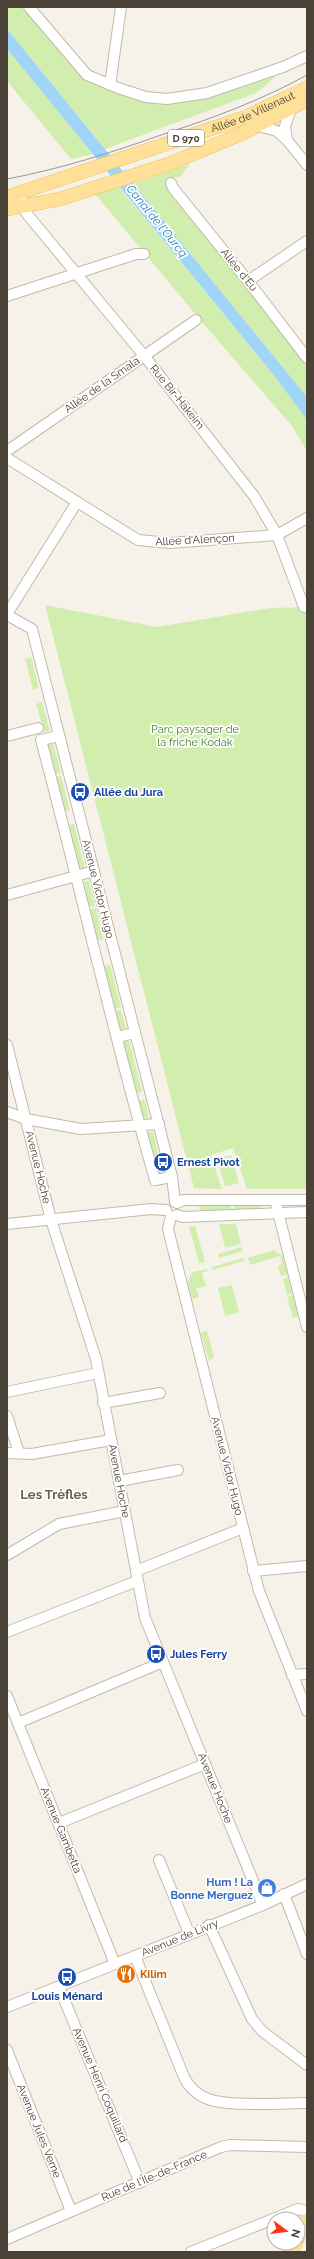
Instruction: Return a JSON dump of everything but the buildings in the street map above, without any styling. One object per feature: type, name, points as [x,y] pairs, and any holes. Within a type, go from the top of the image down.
[{"type":"main road","name":"Allée de Villenaut","points":[[31,188],[129,157],[261,110],[307,88]]},
{"type":"main road","name":"Allée de Villenaut","points":[[22,206],[60,199],[143,172],[210,147],[258,126],[307,100]]},
{"type":"main road","name":"D 970","points":[[7,197],[31,188]]},
{"type":"main road","name":"D 970","points":[[7,209],[22,206]]},
{"type":"street","points":[[29,7],[87,75],[110,85],[146,97],[185,98],[207,93],[283,67],[307,56]]},
{"type":"street","points":[[110,85],[121,7]]},
{"type":"street","points":[[307,88],[302,96],[280,107],[277,116],[281,129],[287,140],[307,165]]},
{"type":"street","points":[[281,129],[292,108]]},
{"type":"street","points":[[261,110],[277,116]]},
{"type":"street","points":[[258,126],[281,129]]},
{"type":"street","name":"Allée d'Eu","points":[[171,183],[173,188],[248,280],[307,358]]},
{"type":"street","points":[[22,206],[21,196],[31,188]]},
{"type":"street","name":"Rue Bir-Hakeim","points":[[22,206],[238,474],[277,535],[304,607]]},
{"type":"street","points":[[248,280],[307,241]]},
{"type":"street","points":[[7,296],[136,254],[144,254]]},
{"type":"street","name":"Allée de la Smala","points":[[7,451],[196,320]]},
{"type":"street","name":"Allée d'Alençon","points":[[7,458],[138,540],[170,543],[277,535],[307,518]]},
{"type":"street","points":[[7,614],[77,502]]},
{"type":"street","name":"Avenue Victor Hugo","points":[[7,614],[32,628],[159,1124],[172,1177],[176,1202],[181,1209],[171,1214],[168,1230],[253,1571],[259,1591],[307,1711]]},
{"type":"street","points":[[7,736],[38,728]]},
{"type":"street","name":"Avenue Victor Hugo","points":[[59,736],[41,740],[77,876],[139,1124],[155,1180],[172,1177]]},
{"type":"street","points":[[7,895],[94,872]]},
{"type":"street","points":[[117,1038],[136,1033]]},
{"type":"street","name":"Avenue Hoche","points":[[7,1045],[51,1220],[98,1373],[145,1618],[263,1905]]},
{"type":"street","points":[[7,1112],[26,1119],[81,1129],[139,1124],[159,1124]]},
{"type":"street","points":[[176,1202],[183,1200],[307,1200]]},
{"type":"street","points":[[275,1200],[307,1327]]},
{"type":"street","points":[[7,1224],[151,1209],[184,1217],[307,1212]]},
{"type":"street","points":[[7,1392],[98,1373]]},
{"type":"street","points":[[104,1403],[160,1393]]},
{"type":"street","points":[[7,1416],[19,1453]]},
{"type":"street","points":[[7,1453],[32,1454],[111,1440]]},
{"type":"street","points":[[119,1482],[178,1470]]},
{"type":"street","points":[[7,1555],[59,1524],[125,1511]]},
{"type":"street","points":[[7,1632],[243,1528]]},
{"type":"street","points":[[253,1571],[307,1566]]},
{"type":"street","points":[[18,1723],[163,1662]]},
{"type":"street","points":[[292,1675],[307,1674]]},
{"type":"street","name":"Avenue Gambetta","points":[[7,1696],[115,1964]]},
{"type":"street","points":[[59,1823],[205,1764]]},
{"type":"street","points":[[159,1860],[189,1933]]},
{"type":"street","name":"Avenue de Livry","points":[[7,2007],[209,1925],[263,1905],[307,1884]]},
{"type":"street","points":[[284,1894],[307,1954]]},
{"type":"street","points":[[209,1925],[252,2019],[262,2031],[307,2065]]},
{"type":"street","points":[[135,1956],[184,2077],[191,2088],[200,2096],[216,2102],[307,2104]]},
{"type":"street","name":"Avenue Henri Coquillard","points":[[59,1987],[140,2183]]},
{"type":"street","name":"Avenue Jules Verne","points":[[7,2050],[71,2211]]},
{"type":"street","name":"Rue de l'Île-de-France","points":[[7,2239],[221,2147],[230,2145],[307,2147]]},
{"type":"street","points":[[191,2252],[298,2209],[307,2211]]},
{"type":"green space","points":[[7,7],[29,7],[87,75],[118,88],[185,97],[283,67],[271,81],[256,93],[105,149],[7,29]]},
{"type":"green space","points":[[7,49],[93,154],[71,159],[7,81]]},
{"type":"green space","points":[[190,164],[180,177],[170,178],[166,186],[307,364],[307,397],[133,184]]},
{"type":"green space","points":[[115,182],[276,378],[304,415],[307,420],[307,451],[292,426],[202,322],[91,189]]},
{"type":"green space","name":"Parc paysager de la friche Kodak","points":[[45,605],[157,627],[270,608],[307,607],[307,1189],[247,1189],[233,1148],[211,1155],[222,1189],[194,1188]]},
{"type":"green space","points":[[31,657],[39,688],[33,690],[25,659]]},
{"type":"green space","points":[[42,702],[50,731],[44,732],[36,704]]},
{"type":"green space","points":[[53,743],[61,773],[55,775],[47,744]]},
{"type":"green space","points":[[61,776],[70,810],[64,811],[56,777]]},
{"type":"green space","points":[[74,824],[85,868],[79,869],[65,826]]},
{"type":"green space","points":[[89,881],[95,906],[89,907],[84,882]]},
{"type":"green space","points":[[96,908],[103,939],[95,941],[93,934],[96,933],[90,910]]},
{"type":"green space","points":[[110,965],[121,1007],[115,1009],[106,974],[103,975],[101,967]]},
{"type":"green space","points":[[121,1010],[126,1029],[120,1030],[116,1011]]},
{"type":"green space","points":[[129,1040],[142,1092],[136,1093],[129,1076],[132,1075],[126,1052],[123,1052],[121,1042]]},
{"type":"green space","points":[[145,1100],[149,1119],[141,1118],[138,1101]]},
{"type":"green space","points":[[144,1132],[153,1132],[163,1172],[158,1174]]},
{"type":"green space","points":[[231,1155],[239,1183],[225,1187],[217,1159]]},
{"type":"green space","points":[[233,1202],[260,1203],[262,1212],[235,1213]]},
{"type":"green space","points":[[198,1203],[230,1203],[232,1213],[201,1214]]},
{"type":"green space","points":[[219,1224],[236,1224],[241,1244],[225,1248]]},
{"type":"green space","points":[[189,1226],[195,1226],[205,1262],[199,1263]]},
{"type":"green space","points":[[242,1247],[243,1251],[219,1258],[218,1254]]},
{"type":"green space","points":[[274,1250],[283,1256],[288,1275],[281,1276],[278,1266],[282,1264],[280,1256],[250,1265],[248,1258]]},
{"type":"green space","points":[[243,1258],[244,1261],[212,1270],[212,1267]]},
{"type":"green space","points":[[207,1269],[208,1271],[202,1273],[206,1286],[196,1288],[199,1297],[192,1299],[189,1279],[192,1272]]},
{"type":"green space","points":[[288,1277],[293,1293],[287,1295],[283,1279]]},
{"type":"green space","points":[[232,1285],[239,1312],[225,1316],[218,1288]]},
{"type":"green space","points":[[293,1295],[299,1316],[293,1318],[287,1297]]},
{"type":"green space","points":[[207,1331],[214,1357],[209,1361],[201,1332]]},
{"type":"water","name":"Canal de l'Ourcq","points":[[7,29],[307,397],[307,420],[276,378],[7,49]]},
{"type":"tram line","points":[[7,179],[87,160],[201,122],[273,93],[307,75]]},
{"type":"place","name":"Allée du Jura","points":[[80,792]]},
{"type":"place","name":"Ernest Pivot","points":[[163,1162]]},
{"type":"place","name":"Jules Ferry","points":[[156,1654]]},
{"type":"place","name":"Hum ! La Bonne Merguez","points":[[267,1888]]},
{"type":"place","name":"Kilim","points":[[126,1974]]},
{"type":"place","name":"Louis Ménard","points":[[67,1977]]},
{"type":"district","name":"Les Trèfles","points":[[54,1494]]}]
